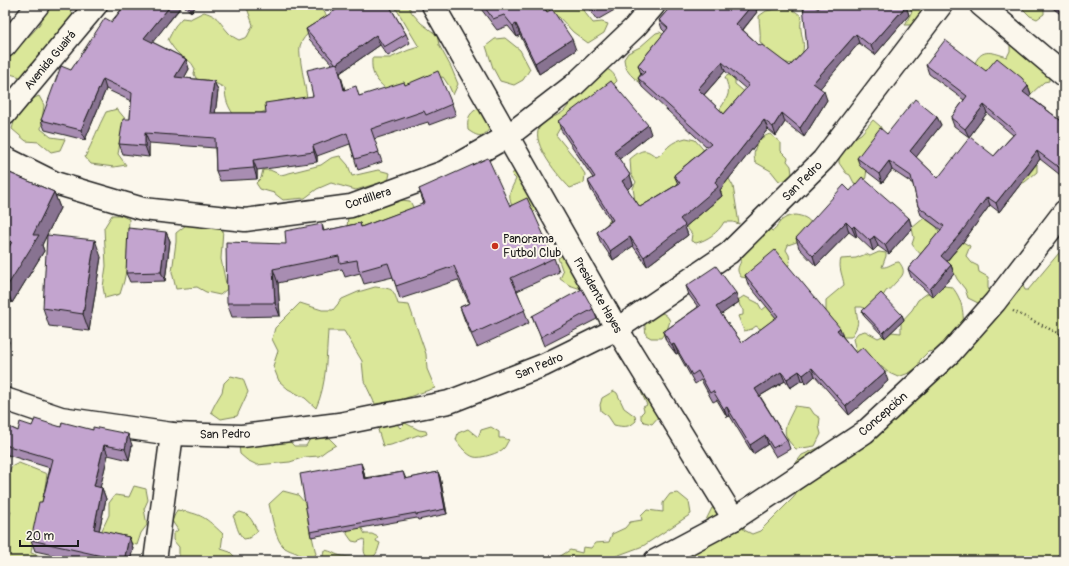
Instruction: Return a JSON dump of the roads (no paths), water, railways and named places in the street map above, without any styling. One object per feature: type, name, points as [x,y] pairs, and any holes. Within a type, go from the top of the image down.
[{"type":"street","points":[[5,46],[38,5]]},
{"type":"street","name":"Avenida Guairá","points":[[5,114],[96,5]]},
{"type":"street","name":"Presidente Hayes","points":[[433,5],[618,329],[734,519]]},
{"type":"street","name":"Cordillera","points":[[5,158],[55,183],[143,209],[245,220],[351,206],[444,172],[508,136],[574,85],[635,27],[654,5]]},
{"type":"street","name":"San Pedro","points":[[5,399],[61,418],[172,434],[242,436],[339,424],[449,402],[544,365],[618,329],[728,253],[823,160],[941,5]]},
{"type":"street","points":[[981,5],[1064,75]]},
{"type":"street","name":"Concepción","points":[[655,561],[734,519],[865,432],[951,352],[995,302],[1064,212]]},
{"type":"street","points":[[155,561],[172,434]]},
{"type":"place","name":"Panorama Futbol Club","points":[[495,246]]}]
